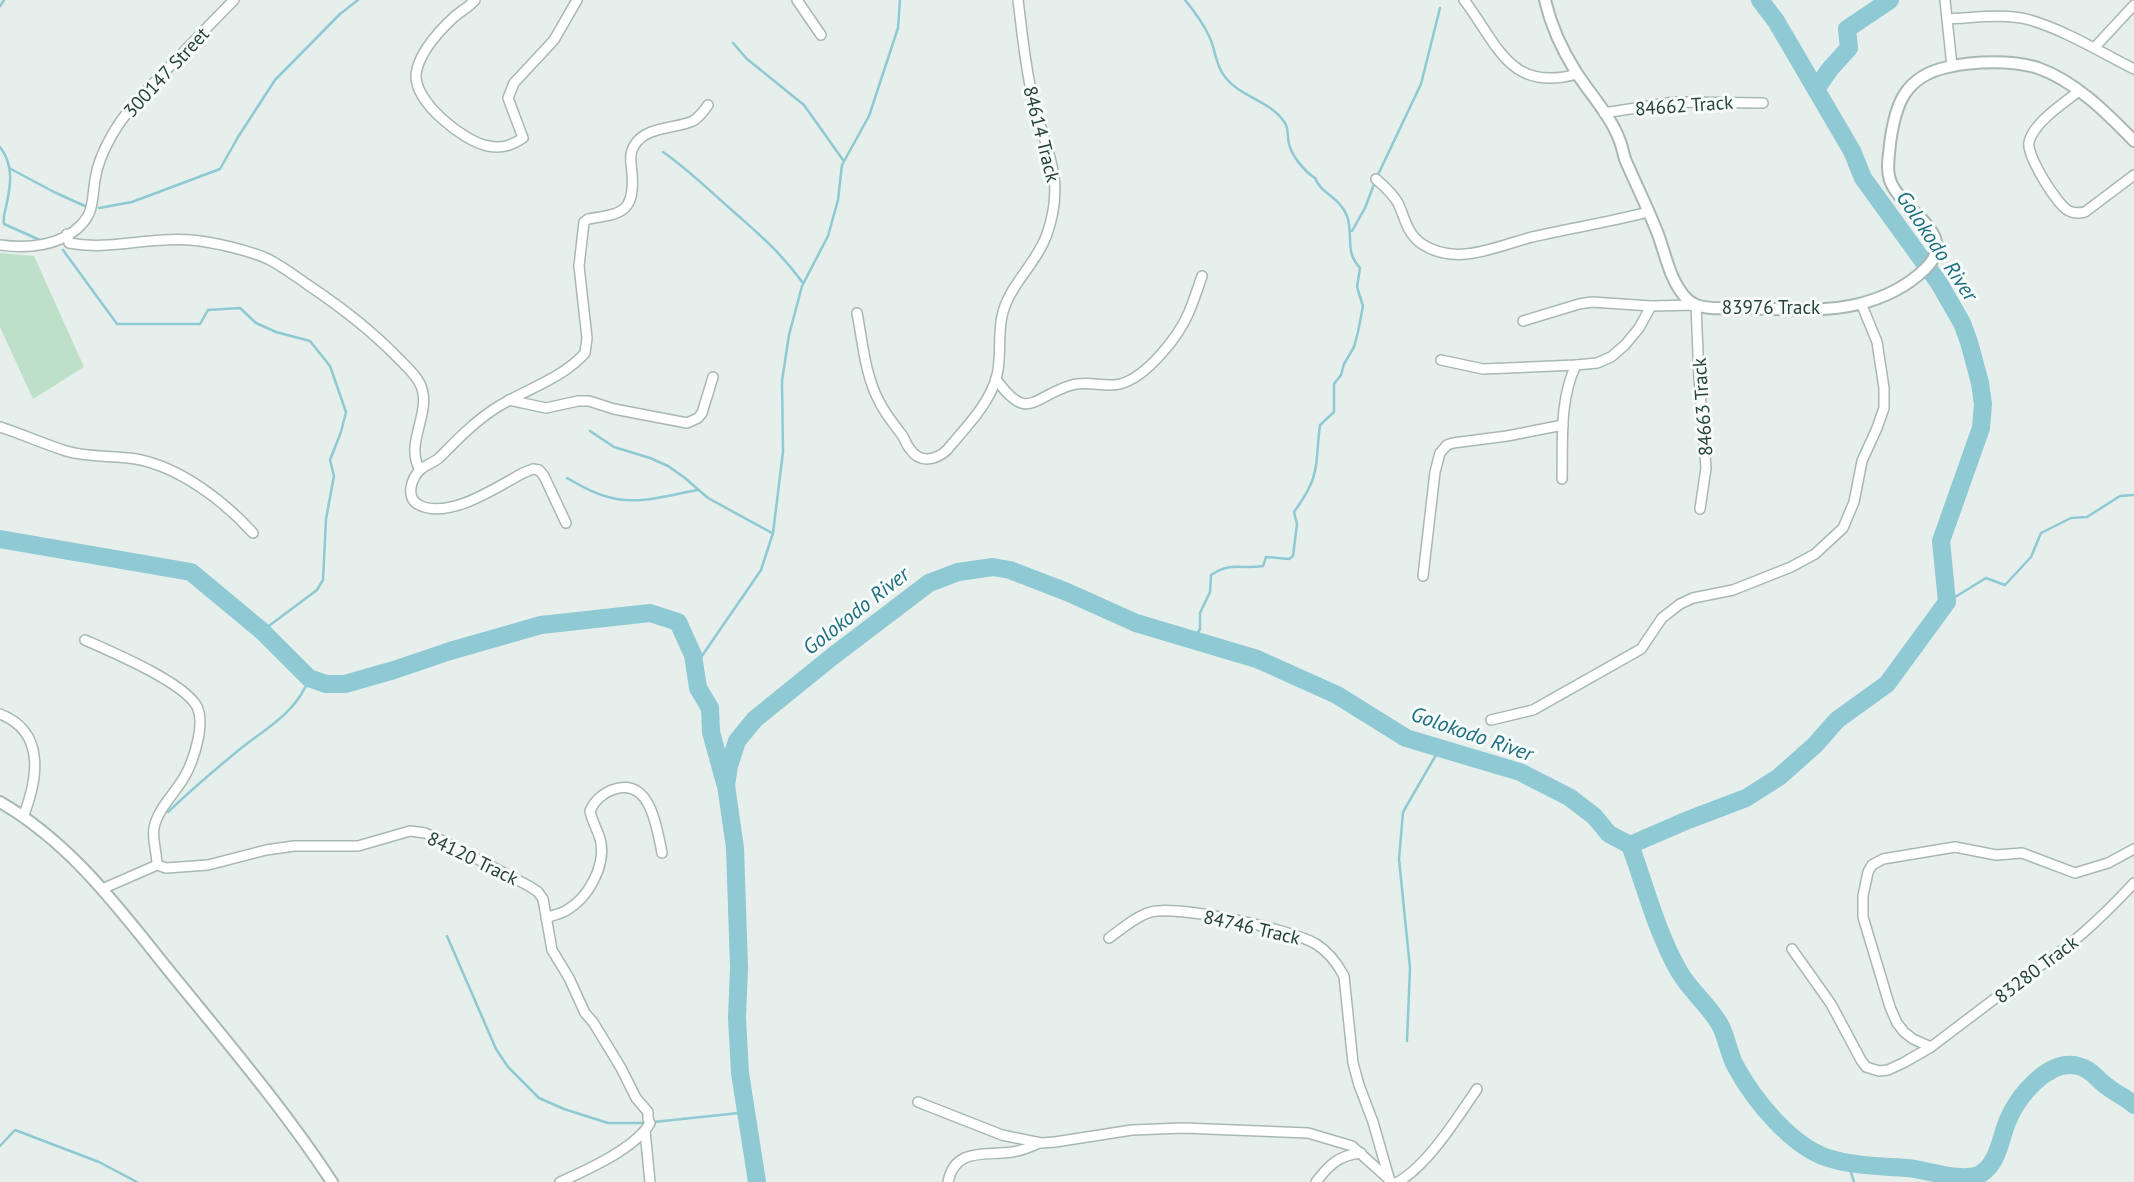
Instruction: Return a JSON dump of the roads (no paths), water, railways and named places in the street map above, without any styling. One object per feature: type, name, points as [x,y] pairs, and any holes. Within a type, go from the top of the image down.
[{"type":"street","name":"300147 Street","points":[[0,245],[39,245],[76,230],[88,216],[93,203],[100,159],[123,118],[234,0]]},
{"type":"street","points":[[475,0],[455,16],[426,49],[419,63],[417,81],[424,98],[462,135],[489,146],[502,147],[515,144],[523,138],[508,98],[514,83],[554,40],[578,0]]},
{"type":"street","points":[[797,0],[821,35]]},
{"type":"street","name":"84614 Track","points":[[858,313],[867,368],[878,401],[911,451],[918,456],[935,459],[947,450],[983,405],[996,379],[1002,316],[1009,297],[1028,271],[1047,235],[1055,202],[1056,179],[1037,119],[1028,78],[1018,0]]},
{"type":"street","points":[[1464,0],[1497,48],[1516,68],[1546,78],[1559,79],[1577,74]]},
{"type":"street","name":"83976 Track","points":[[1545,0],[1557,37],[1577,74],[1619,138],[1671,272],[1684,295],[1696,305],[1783,309],[1843,307],[1884,296],[1906,285],[1924,270],[1936,257],[1935,237],[1893,188],[1887,168],[1896,111],[1905,93],[1924,75],[1952,66],[2000,63],[2038,69],[2079,91],[2134,141]]},
{"type":"street","points":[[1945,0],[1952,66]]},
{"type":"street","points":[[2095,47],[2134,5]]},
{"type":"street","points":[[1947,19],[2000,16],[2029,20],[2095,47],[2134,69]]},
{"type":"street","points":[[2079,91],[2040,124],[2029,142],[2031,154],[2060,203],[2076,213],[2085,212],[2134,175]]},
{"type":"street","name":"84662 Track","points":[[1604,113],[1674,102],[1763,103]]},
{"type":"street","points":[[566,523],[539,470],[523,473],[455,506],[437,509],[419,505],[411,496],[411,486],[420,470],[439,457],[468,429],[509,400],[566,371],[585,353],[587,338],[579,267],[584,223],[588,219],[620,212],[628,205],[634,147],[650,133],[695,120],[708,105]]},
{"type":"street","points":[[1376,179],[1397,201],[1410,234],[1422,244],[1436,250],[1459,254],[1489,251],[1531,237],[1648,212]]},
{"type":"street","points":[[67,234],[69,243],[79,245],[108,246],[166,239],[192,240],[265,258],[342,307],[379,339],[417,379],[424,393],[414,453],[420,470]]},
{"type":"street","points":[[996,379],[1013,400],[1026,405],[1078,383],[1109,386],[1128,382],[1159,357],[1174,337],[1189,314],[1202,276]]},
{"type":"street","points":[[1523,321],[1592,302],[1651,306],[1696,305]]},
{"type":"street","points":[[1491,720],[1517,715],[1544,704],[1642,649],[1662,618],[1680,604],[1693,598],[1719,594],[1791,568],[1815,554],[1843,528],[1858,487],[1862,461],[1884,408],[1881,361],[1861,303]]},
{"type":"street","name":"84663 Track","points":[[1696,305],[1706,468],[1700,509]]},
{"type":"street","points":[[1441,360],[1483,369],[1597,363],[1611,357],[1625,345],[1639,328],[1651,306]]},
{"type":"street","points":[[1562,480],[1567,387],[1576,365]]},
{"type":"street","points":[[509,400],[546,408],[589,401],[614,409],[687,423],[702,413],[713,377]]},
{"type":"street","points":[[1423,576],[1435,472],[1443,448],[1453,443],[1563,425]]},
{"type":"street","points":[[0,427],[67,451],[98,457],[136,459],[160,465],[179,474],[229,507],[253,533]]},
{"type":"street","points":[[85,640],[155,673],[195,703],[198,709],[198,736],[187,774],[154,827],[157,865]]},
{"type":"street","points":[[0,714],[19,725],[27,734],[32,747],[35,777],[32,795],[23,817]]},
{"type":"street","points":[[546,918],[566,911],[579,901],[592,882],[599,865],[601,842],[590,811],[607,792],[621,788],[637,791],[642,795],[652,812],[662,853]]},
{"type":"street","points":[[0,802],[47,833],[103,889],[243,1061],[332,1182]]},
{"type":"street","name":"84120 Track","points":[[103,889],[157,865],[166,868],[208,865],[294,846],[358,846],[410,831],[425,833],[475,856],[538,892],[543,899],[552,950],[585,1013],[621,1068],[636,1098],[648,1112],[650,1123],[645,1132],[650,1182]]},
{"type":"street","points":[[1931,1047],[1905,1032],[1897,1023],[1890,1007],[1863,917],[1863,897],[1872,865],[1883,859],[1955,847],[1996,855],[2022,853],[2075,873],[2108,863],[2134,849]]},
{"type":"street","name":"83280 Track","points":[[1792,949],[1831,1004],[1866,1068],[1888,1070],[1931,1047],[2067,947],[2134,883]]},
{"type":"street","name":"84746 Track","points":[[1109,938],[1149,913],[1181,912],[1289,933],[1326,951],[1345,976],[1353,1063],[1393,1181]]},
{"type":"street","points":[[918,1101],[1002,1135],[1041,1143],[1132,1130],[1183,1128],[1308,1133],[1352,1146],[1393,1181],[1410,1175],[1417,1169],[1452,1126],[1477,1089]]},
{"type":"street","points":[[561,1182],[593,1168],[645,1132]]},
{"type":"street","points":[[948,1182],[951,1170],[957,1162],[979,1154],[1021,1151],[1041,1143]]},
{"type":"street","points":[[1316,1182],[1329,1164],[1349,1154],[1361,1153]]},
{"type":"waterway","points":[[0,6],[4,0]]},
{"type":"waterway","points":[[99,208],[132,202],[220,169],[275,80],[340,14],[358,0]]},
{"type":"waterway","points":[[695,666],[761,570],[773,533],[783,452],[782,381],[789,335],[802,286],[828,236],[838,200],[842,165],[869,116],[898,28],[900,0]]},
{"type":"waterway","points":[[1185,0],[1207,31],[1219,68],[1225,77],[1239,90],[1279,115],[1286,126],[1289,144],[1296,158],[1344,210],[1349,223],[1352,256],[1360,268],[1357,287],[1363,306],[1354,347],[1334,384],[1334,412],[1320,425],[1313,478],[1294,512],[1297,524],[1293,556],[1289,559],[1266,557],[1263,566],[1225,568],[1211,575],[1210,592],[1200,613],[1200,629],[1193,640]]},
{"type":"waterway","name":"Golokodo River","points":[[757,1182],[740,1073],[735,848],[726,785],[729,766],[737,741],[755,719],[929,583],[958,572],[993,567],[1010,570],[1136,623],[1257,659],[1337,695],[1406,738],[1520,772],[1569,797],[1594,816],[1609,834],[1630,845],[1746,798],[1779,777],[1815,745],[1837,720],[1887,684],[1947,602],[1941,541],[1981,428],[1983,404],[1980,383],[1962,323],[1939,283],[1863,178],[1852,151],[1776,21],[1760,0]]},
{"type":"waterway","points":[[1816,89],[1849,48],[1847,29],[1890,0]]},
{"type":"waterway","points":[[1352,231],[1421,84],[1440,8]]},
{"type":"waterway","points":[[733,43],[747,59],[804,105],[843,160]]},
{"type":"waterway","points":[[0,147],[8,161],[10,176],[4,224],[40,240]]},
{"type":"waterway","points":[[663,152],[762,237],[803,283]]},
{"type":"waterway","points":[[9,168],[87,207]]},
{"type":"waterway","points":[[63,250],[117,324],[200,324],[208,310],[240,308],[256,323],[276,332],[310,341],[330,366],[346,412],[330,460],[334,476],[326,519],[323,580],[317,590],[262,631]]},
{"type":"waterway","points":[[590,431],[614,447],[668,466],[708,498],[772,533]]},
{"type":"waterway","points":[[567,478],[610,498],[627,500],[698,490]]},
{"type":"waterway","points":[[1947,602],[1986,578],[2005,585],[2031,557],[2041,533],[2071,518],[2087,517],[2120,496],[2134,495]]},
{"type":"waterway","points":[[0,539],[191,572],[262,631],[309,678],[326,684],[345,684],[541,625],[650,613],[678,622],[693,655],[698,688],[710,708],[711,732],[725,783]]},
{"type":"waterway","points":[[168,812],[225,761],[287,712],[296,702],[309,678]]},
{"type":"waterway","points":[[1407,1041],[1410,968],[1399,859],[1403,812],[1440,748]]},
{"type":"waterway","points":[[1630,845],[1658,927],[1672,958],[1684,980],[1719,1023],[1733,1062],[1763,1107],[1787,1133],[1814,1152],[1838,1161],[1857,1164],[1907,1168],[1962,1177],[1979,1175],[1995,1158],[2008,1120],[2019,1100],[2046,1073],[2067,1065],[2087,1070],[2134,1105]]},
{"type":"waterway","points":[[447,936],[496,1049],[508,1067],[539,1098],[608,1123],[647,1123]]},
{"type":"waterway","points":[[654,1122],[748,1112]]},
{"type":"waterway","points":[[0,1146],[15,1130],[99,1162],[137,1182]]},
{"type":"waterway","points":[[1848,1163],[1854,1182]]}]
